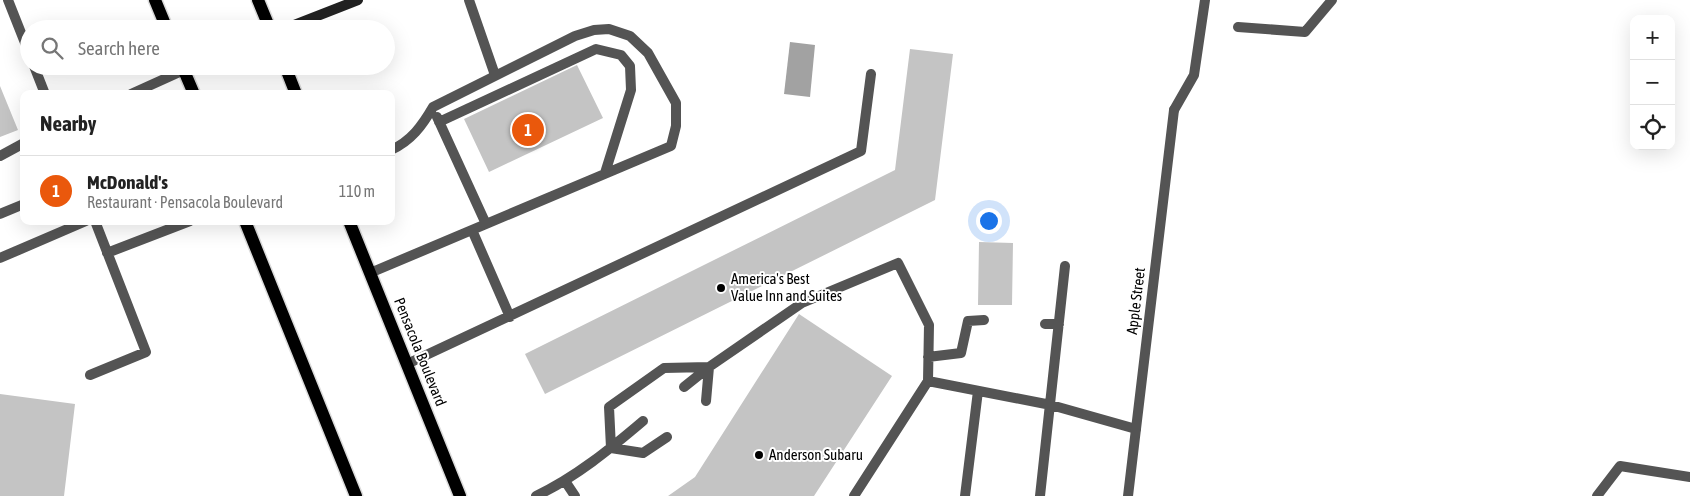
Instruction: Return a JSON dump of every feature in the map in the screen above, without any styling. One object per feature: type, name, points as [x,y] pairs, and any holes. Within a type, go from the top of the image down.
[{"type":"main road","points":[[155,0],[163,20]]},
{"type":"main road","points":[[258,0],[266,20]]},
{"type":"main road","points":[[307,20],[358,0]]},
{"type":"main road","points":[[189,75],[193,90]]},
{"type":"main road","points":[[289,75],[294,90]]},
{"type":"main road","points":[[247,225],[356,496]]},
{"type":"main road","name":"Pensacola Boulevard","points":[[351,225],[460,496]]},
{"type":"street","points":[[8,0],[20,30]]},
{"type":"street","points":[[469,0],[496,75]]},
{"type":"street","name":"Apple Street","points":[[1128,496],[1174,110],[1194,75],[1205,0]]},
{"type":"street","points":[[1238,27],[1305,32],[1332,0]]},
{"type":"street","points":[[370,273],[671,146],[676,126],[676,103],[648,53],[630,36],[609,28],[594,30],[575,36],[433,107],[421,127],[403,145],[395,148]]},
{"type":"street","points":[[440,122],[596,49],[621,55],[630,66],[630,90],[605,173]]},
{"type":"street","points":[[408,364],[861,151],[871,74]]},
{"type":"street","points":[[38,75],[43,90]]},
{"type":"street","points":[[140,90],[172,75]]},
{"type":"street","points":[[433,107],[486,224]]},
{"type":"street","points":[[0,156],[20,145]]},
{"type":"street","points":[[0,214],[20,206]]},
{"type":"street","points":[[0,258],[77,225]]},
{"type":"street","points":[[90,375],[146,352],[96,225]]},
{"type":"street","points":[[107,253],[180,225]]},
{"type":"street","points":[[472,230],[510,316]]},
{"type":"street","points":[[684,387],[709,367],[802,303],[898,263],[929,325],[928,381],[854,496]]},
{"type":"street","points":[[1040,496],[1065,266]]},
{"type":"street","points":[[928,357],[961,353],[968,321],[984,320]]},
{"type":"street","points":[[1044,324],[1059,324]]},
{"type":"street","points":[[706,401],[709,367]]},
{"type":"street","points":[[611,448],[609,407],[664,368],[709,367]]},
{"type":"street","points":[[928,381],[1051,406],[1136,429]]},
{"type":"street","points":[[964,496],[978,391]]},
{"type":"street","points":[[536,496],[565,481],[611,448],[644,421]]},
{"type":"street","points":[[611,448],[643,453],[667,437]]},
{"type":"street","points":[[1597,496],[1620,466],[1690,477]]},
{"type":"street","points":[[565,481],[575,496]]},
{"type":"shaded area","points":[[790,42],[815,45],[810,97],[784,94]]},
{"type":"building","points":[[910,49],[953,54],[935,200],[545,394],[525,354],[895,170]]},
{"type":"building","points":[[577,65],[603,118],[489,172],[464,119]]},
{"type":"building","points":[[0,86],[18,130],[0,137]]},
{"type":"building","points":[[979,242],[1013,243],[1012,305],[978,305]]},
{"type":"building","points":[[799,314],[892,376],[814,496],[668,496],[695,477]]},
{"type":"building","points":[[0,394],[75,404],[64,496],[0,496]]},
{"type":"place","name":"McDonald's","points":[[528,130]]},
{"type":"place","name":"America's Best Value Inn and Suites","points":[[721,288]]},
{"type":"place","name":"Anderson Subaru","points":[[759,455]]}]
